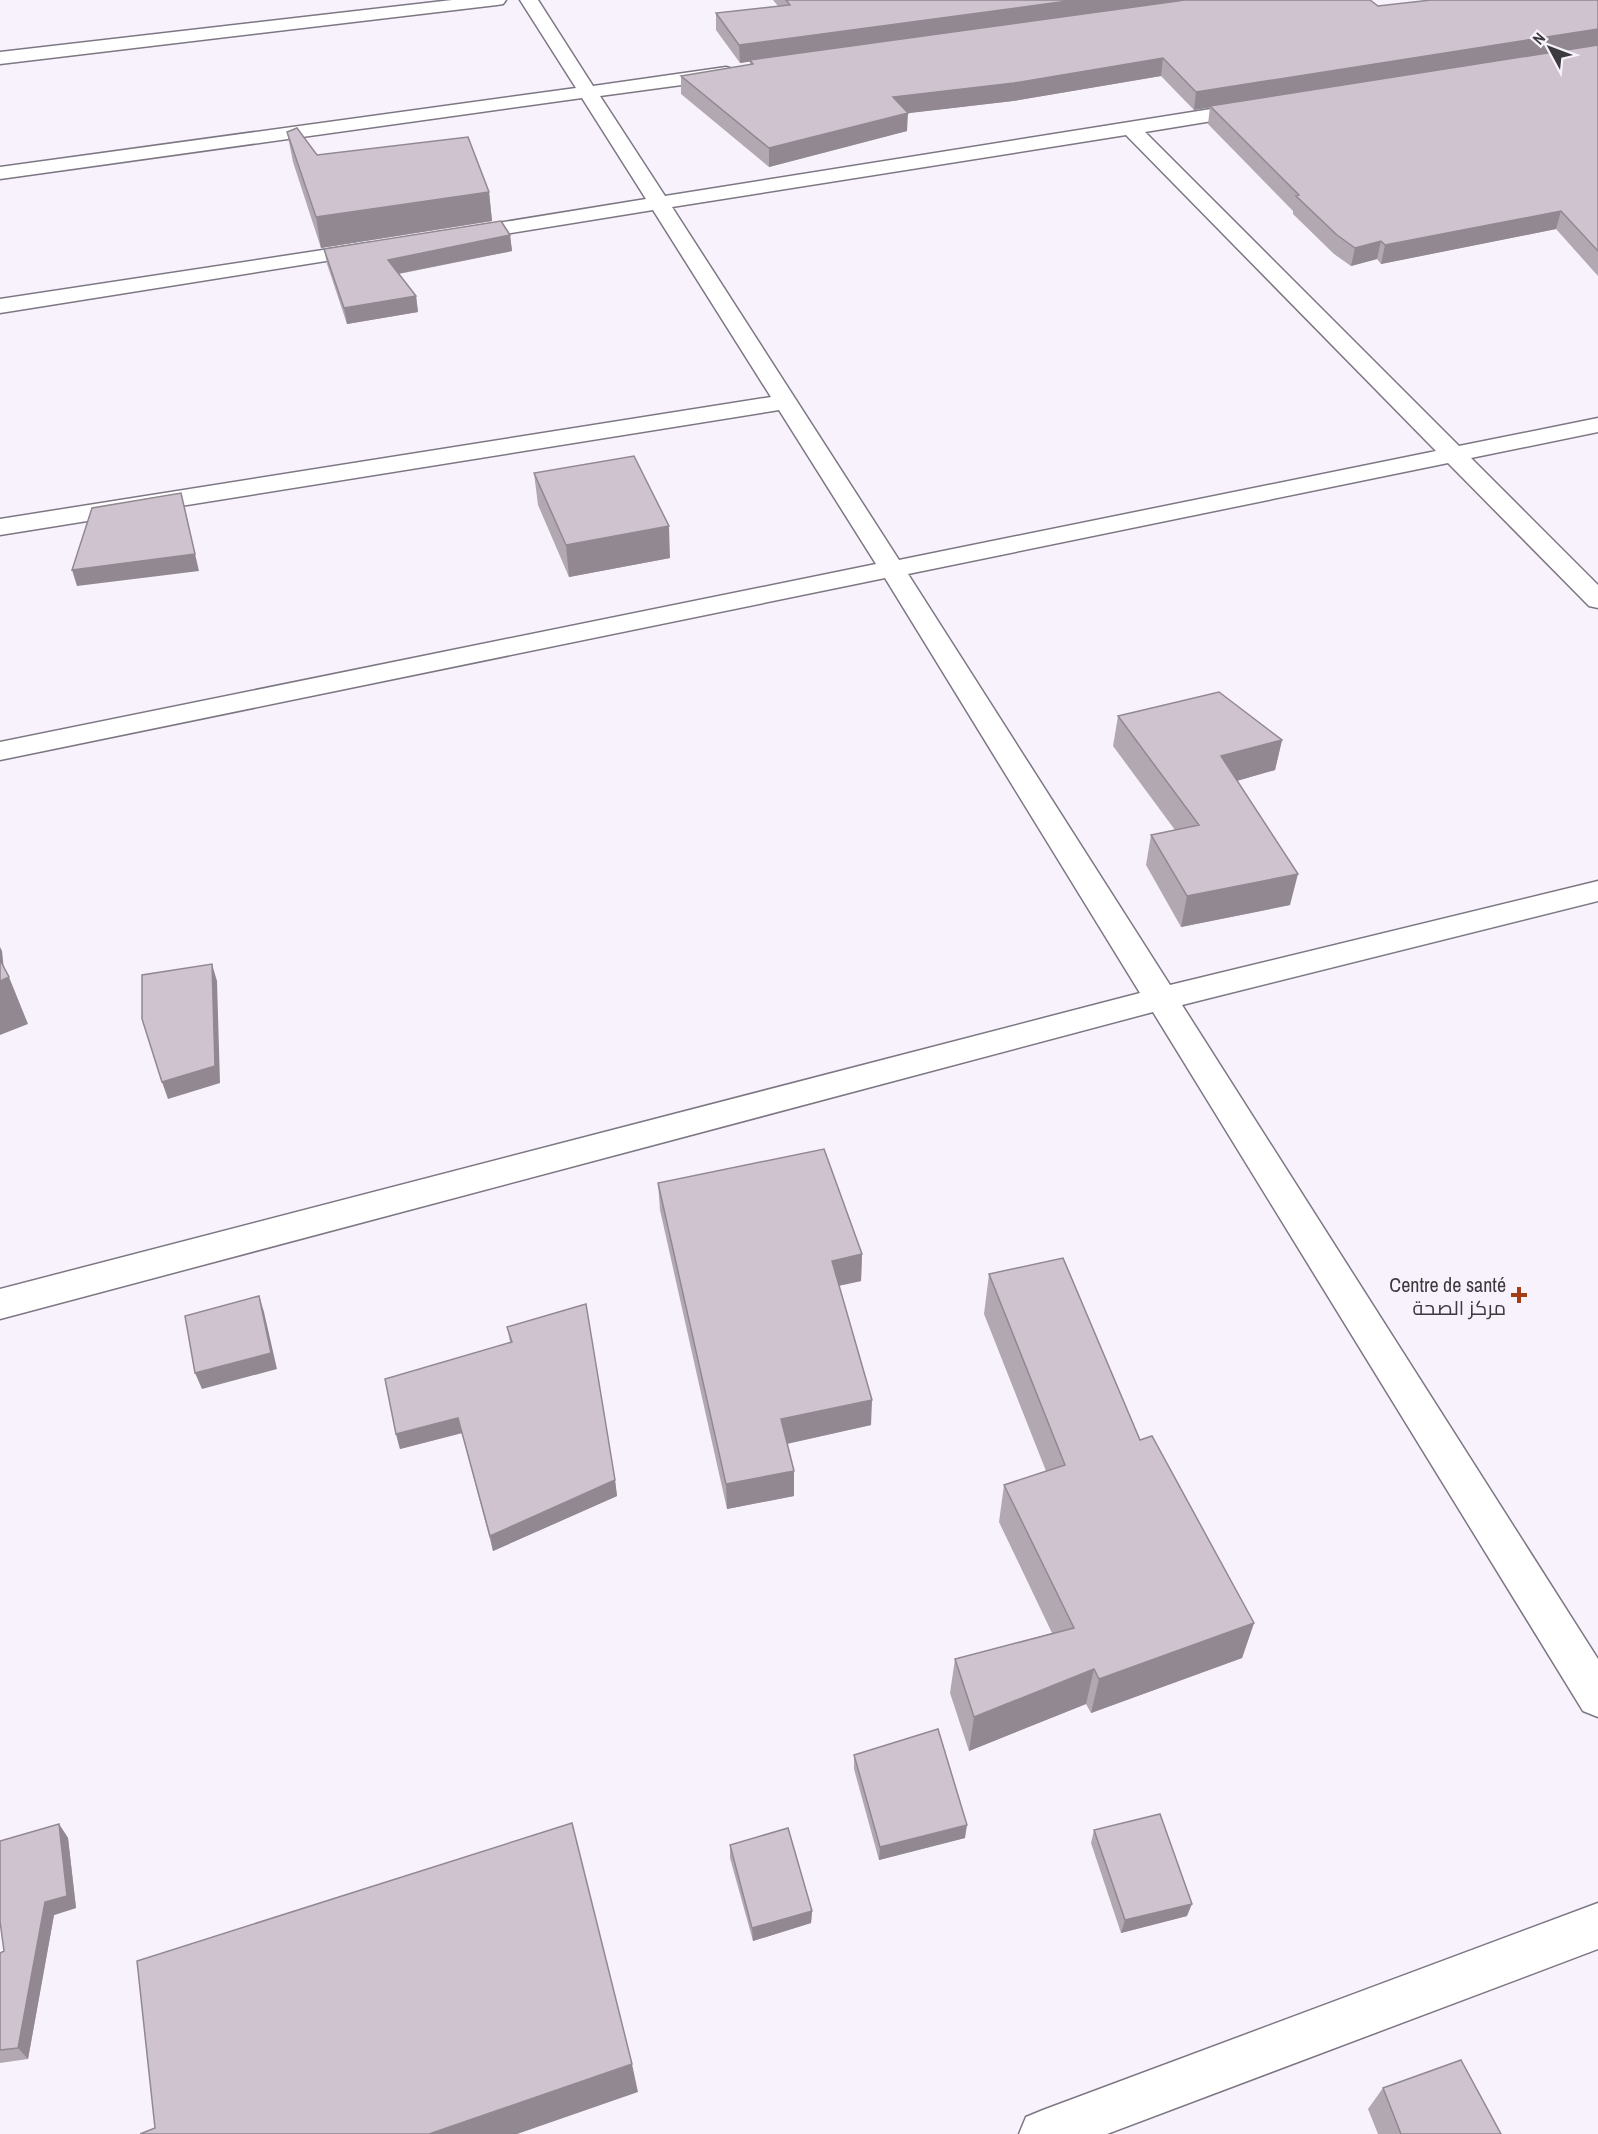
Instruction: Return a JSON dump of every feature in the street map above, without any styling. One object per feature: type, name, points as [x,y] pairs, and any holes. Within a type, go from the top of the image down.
[{"type":"street","points":[[0,58],[497,0]]},
{"type":"street","points":[[529,0],[893,570],[1598,1697]]},
{"type":"street","points":[[0,173],[742,70]]},
{"type":"street","points":[[447,237],[1270,106]]},
{"type":"street","points":[[1130,128],[1598,600]]},
{"type":"street","points":[[0,306],[388,246]]},
{"type":"street","points":[[0,527],[784,402]]},
{"type":"street","points":[[0,751],[1598,425]]},
{"type":"street","points":[[0,1304],[1160,999],[1598,891]]},
{"type":"street","points":[[1043,2134],[1598,1926]]},
{"type":"building","points":[[786,0],[1075,0],[739,45],[716,13],[790,5]]},
{"type":"building","points":[[1185,0],[1370,0],[1378,6],[1431,0],[1598,0],[1598,29],[1196,92],[1163,58],[1014,83],[893,97],[908,113],[769,148],[681,76],[753,64],[750,60]]},
{"type":"building","points":[[1598,45],[1598,251],[1561,211],[1385,245],[1381,241],[1355,248],[1337,235],[1296,196],[1299,195],[1210,106]]},
{"type":"building","points":[[297,128],[317,155],[468,137],[489,192],[316,217],[287,132]]},
{"type":"building","points":[[501,221],[510,235],[388,260],[416,296],[344,308],[324,249]]},
{"type":"building","points":[[634,456],[669,526],[566,545],[534,473]]},
{"type":"building","points":[[181,493],[195,554],[72,570],[92,508]]},
{"type":"building","points":[[1219,692],[1282,740],[1221,756],[1298,874],[1187,896],[1151,835],[1199,825],[1118,716]]},
{"type":"building","points":[[0,960],[9,977],[0,981]]},
{"type":"building","points":[[212,964],[215,1066],[162,1082],[142,1019],[142,975]]},
{"type":"building","points":[[824,1149],[862,1254],[832,1261],[872,1400],[781,1419],[794,1471],[726,1484],[658,1183]]},
{"type":"building","points":[[1063,1258],[1140,1440],[1152,1436],[1254,1623],[1099,1679],[1094,1669],[974,1717],[955,1659],[1074,1628],[1004,1485],[1065,1465],[989,1274]]},
{"type":"building","points":[[259,1296],[271,1353],[195,1373],[185,1316]]},
{"type":"building","points":[[586,1304],[615,1480],[490,1536],[458,1418],[396,1434],[385,1379],[512,1342],[507,1327]]},
{"type":"building","points":[[938,1729],[967,1825],[880,1847],[854,1755]]},
{"type":"building","points":[[1160,1814],[1192,1904],[1125,1920],[1094,1830]]},
{"type":"building","points":[[572,1823],[632,2064],[429,2134],[140,2134],[155,2128],[137,1961]]},
{"type":"building","points":[[59,1824],[67,1896],[45,1902],[18,2048],[0,2050],[0,1953],[4,1951],[0,1921],[0,1841]]},
{"type":"building","points":[[788,1828],[812,1911],[752,1928],[730,1845]]},
{"type":"building","points":[[1461,2060],[1501,2134],[1401,2134],[1383,2088]]},
{"type":"place","name":"Centre de santé مركز الصحة","points":[[1519,1295]]}]
